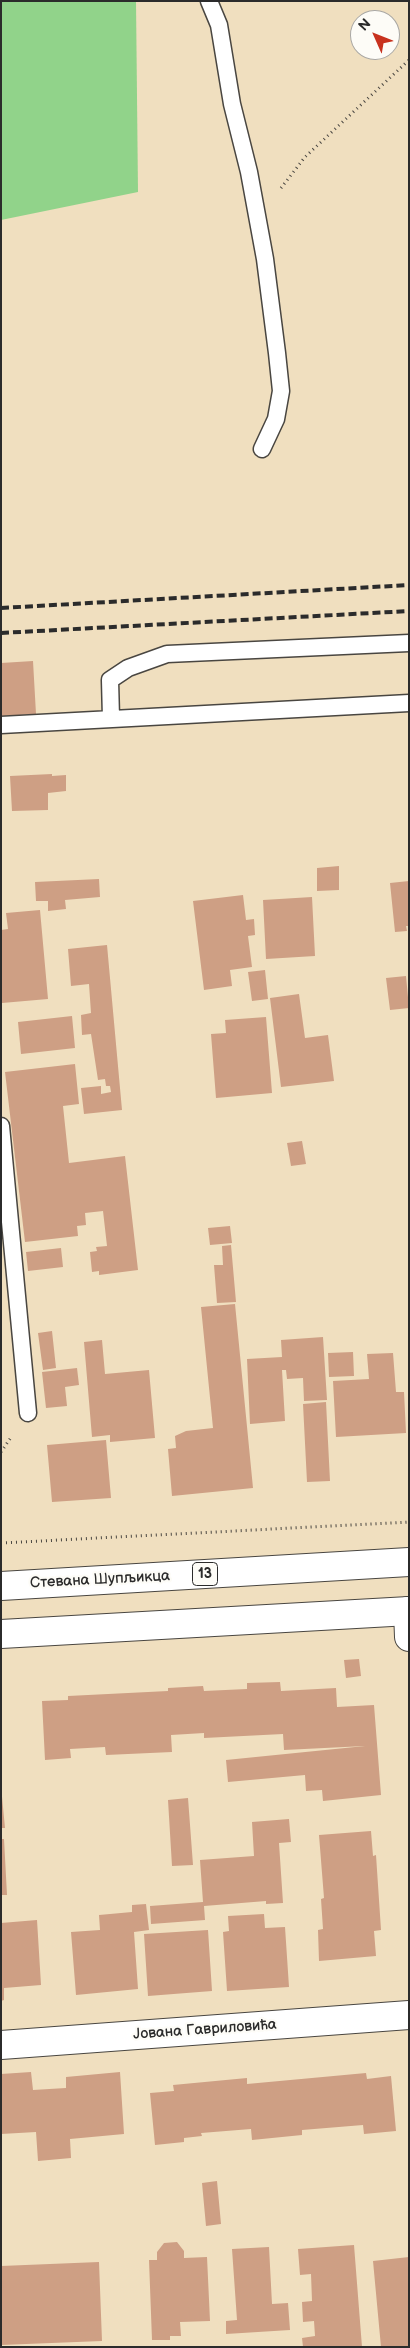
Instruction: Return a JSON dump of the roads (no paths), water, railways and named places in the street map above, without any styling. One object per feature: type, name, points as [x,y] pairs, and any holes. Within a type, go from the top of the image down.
[{"type":"main road","name":"Стевана Шупљикца","points":[[1,1586],[409,1562]]},
{"type":"main road","points":[[1,1634],[408,1620]]},
{"type":"main road","name":"Јована Гавриловића","points":[[1,2045],[409,2014]]},
{"type":"lane","points":[[209,1],[219,25],[232,104],[249,172],[265,259],[278,353],[281,390],[276,419],[262,449]]},
{"type":"lane","points":[[111,718],[110,680],[128,668],[167,654],[409,643]]},
{"type":"lane","points":[[1,725],[409,703]]},
{"type":"lane","points":[[1,1126],[28,1413]]},
{"type":"railway","points":[[1,608],[409,585]]},
{"type":"railway","points":[[1,633],[409,611]]}]
